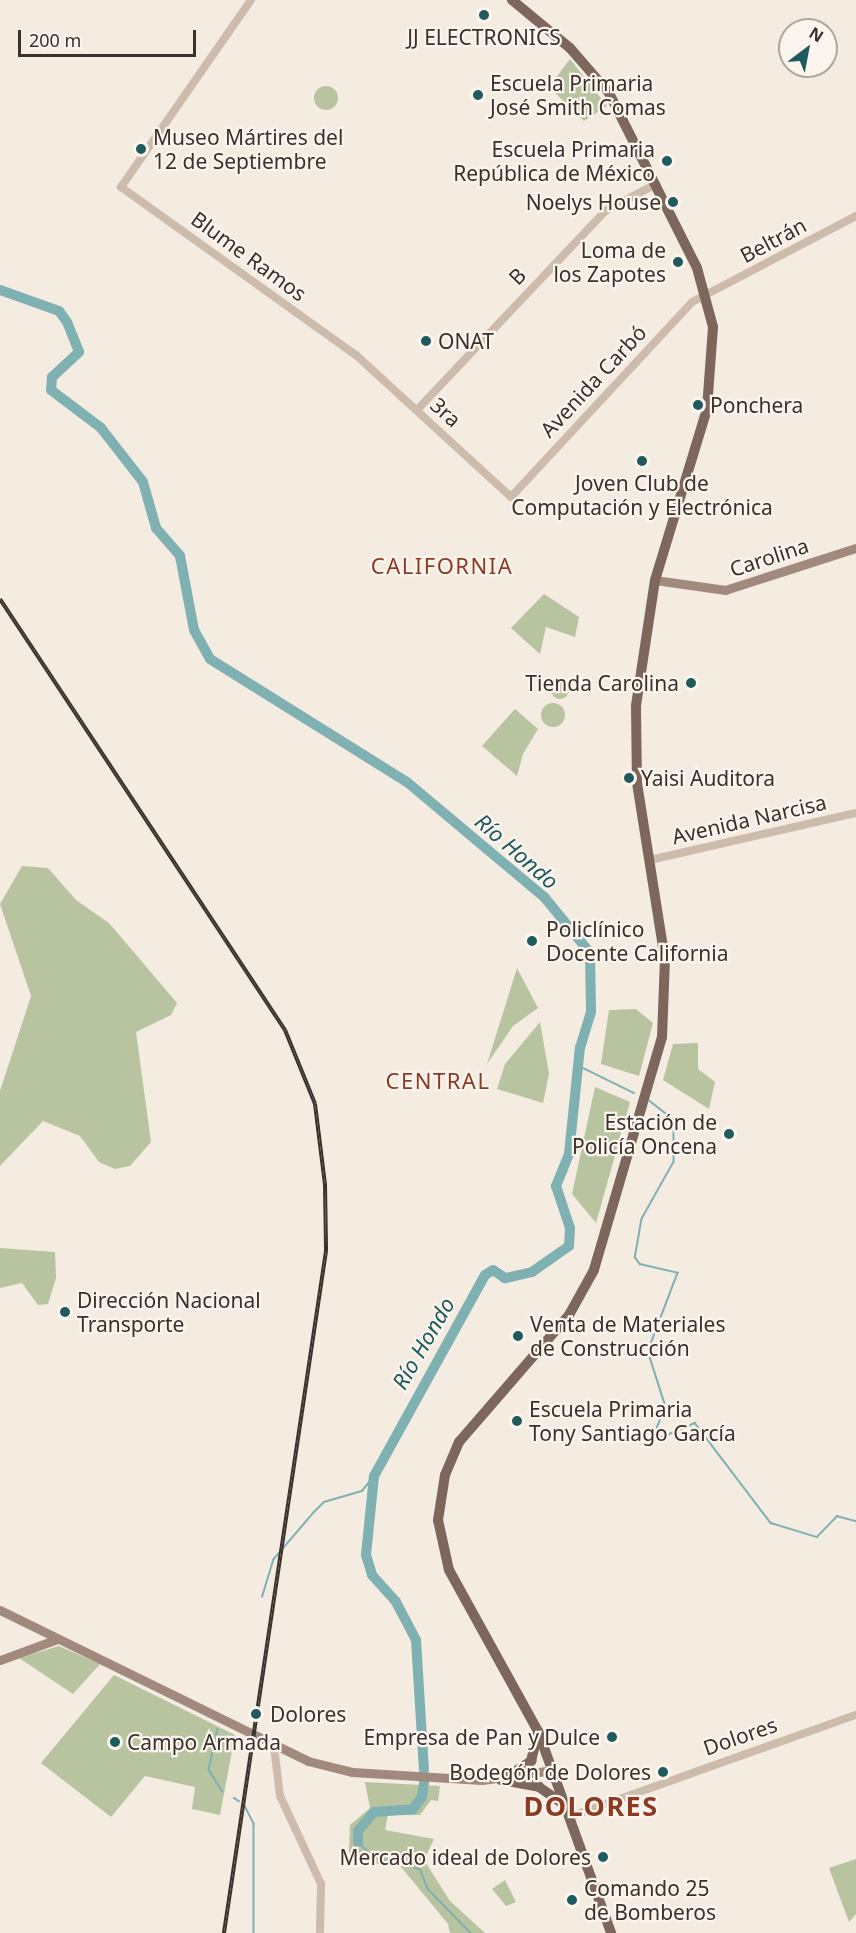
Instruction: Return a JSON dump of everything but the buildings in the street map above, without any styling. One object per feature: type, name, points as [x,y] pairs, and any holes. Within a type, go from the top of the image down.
[{"type":"main road","points":[[512,0],[595,73],[656,184],[707,295],[713,327],[712,386],[656,580],[634,733],[666,982],[662,1036],[638,1108],[585,1288],[569,1315],[459,1442],[441,1490],[438,1530],[448,1570],[538,1731],[611,1933]]},
{"type":"main road","name":"Carolina","points":[[656,580],[725,590],[856,548]]},
{"type":"main road","points":[[0,1610],[274,1746],[352,1772],[501,1780],[539,1787],[568,1811]]},
{"type":"main road","points":[[0,1660],[57,1639]]},
{"type":"main road","points":[[501,1780],[531,1761],[538,1731]]},
{"type":"main road","points":[[501,1780],[552,1770]]},
{"type":"street","name":"Blume Ramos","points":[[251,0],[121,187],[356,354]]},
{"type":"street","name":"B","points":[[417,410],[605,211],[656,184]]},
{"type":"street","name":"Beltrán","points":[[707,295],[856,216]]},
{"type":"street","name":"Avenida Carbó","points":[[511,497],[683,311],[707,295]]},
{"type":"street","name":"3ra","points":[[356,354],[511,497]]},
{"type":"street","name":"Avenida Narcisa","points":[[650,860],[856,813]]},
{"type":"street","name":"Dolores","points":[[568,1811],[856,1714]]},
{"type":"street","points":[[274,1746],[280,1796],[321,1884],[320,1933]]},
{"type":"green space","points":[[570,59],[607,106],[584,121],[549,87]]},
{"type":"green space","points":[[326,86],[334,90],[338,98],[334,106],[326,110],[318,106],[314,98],[318,90]]},
{"type":"green space","points":[[544,594],[579,617],[575,637],[546,627],[540,654],[511,628]]},
{"type":"green space","points":[[560,681],[566,684],[569,690],[566,696],[560,699],[554,696],[551,690],[554,684]]},
{"type":"green space","points":[[553,703],[561,707],[565,715],[561,723],[553,727],[545,723],[541,715],[545,707]]},
{"type":"green space","points":[[515,709],[538,729],[523,754],[517,776],[482,746]]},
{"type":"green space","points":[[22,866],[48,868],[76,900],[109,923],[177,1003],[171,1015],[136,1032],[151,1142],[130,1166],[115,1169],[99,1162],[80,1136],[43,1121],[0,1166],[0,1091],[31,996],[0,904]]},
{"type":"green space","points":[[517,968],[538,1008],[513,1026],[487,1064]]},
{"type":"green space","points":[[636,1009],[653,1023],[639,1076],[601,1064],[609,1010]]},
{"type":"green space","points":[[540,1022],[549,1074],[543,1103],[497,1089],[505,1064]]},
{"type":"green space","points":[[698,1043],[698,1069],[715,1082],[709,1109],[663,1080],[673,1044]]},
{"type":"green space","points":[[595,1087],[630,1102],[596,1223],[572,1194]]},
{"type":"green space","points":[[0,1248],[55,1252],[56,1278],[48,1304],[38,1305],[22,1283],[0,1288]]},
{"type":"green space","points":[[59,1646],[100,1664],[73,1694],[19,1658]]},
{"type":"green space","name":"Campo Armada","points":[[114,1675],[235,1735],[220,1815],[192,1809],[195,1787],[145,1776],[111,1817],[41,1763]]},
{"type":"green space","points":[[365,1782],[440,1786],[438,1801],[431,1800],[420,1815],[388,1815],[385,1830],[434,1839],[424,1860],[450,1901],[485,1933],[450,1933],[448,1924],[402,1868],[357,1860],[349,1852],[350,1825],[370,1808]]},
{"type":"green space","points":[[856,1859],[856,1914],[849,1922],[829,1868]]},
{"type":"green space","points":[[505,1880],[516,1902],[506,1906],[492,1889]]},
{"type":"waterway","name":"Río Hondo","points":[[0,290],[59,311],[67,322],[79,352],[52,377],[51,390],[101,428],[143,482],[156,528],[180,556],[194,630],[210,659],[407,782],[545,898],[590,953],[591,1012],[580,1047],[569,1154],[556,1186],[570,1228],[569,1246],[532,1272],[505,1278],[493,1270],[485,1275],[374,1476],[366,1555],[372,1575],[396,1602],[416,1640],[424,1770]]},
{"type":"waterway","points":[[581,1067],[634,1093]]},
{"type":"waterway","points":[[650,1101],[674,1120],[674,1162],[642,1219],[635,1257],[640,1264],[678,1273],[651,1344],[650,1357],[666,1407],[651,1442],[695,1423],[771,1523],[817,1537],[837,1516],[856,1521]]},
{"type":"waterway","points":[[262,1597],[273,1560],[314,1512],[324,1502],[362,1491],[374,1476]]},
{"type":"waterway","points":[[218,1729],[209,1770],[222,1791]]},
{"type":"waterway","name":"Río Hondo","points":[[358,1842],[358,1831],[374,1812],[413,1809],[422,1797],[424,1782]]},
{"type":"waterway","points":[[234,1798],[239,1801]]},
{"type":"waterway","points":[[245,1806],[254,1824],[254,1933]]},
{"type":"waterway","name":"Río Hondo","points":[[358,1842],[375,1858],[420,1869],[428,1889],[471,1933]]},
{"type":"railway","points":[[0,599],[285,1030],[315,1104],[325,1184],[326,1251],[224,1933]]},
{"type":"place","name":"JJ ELECTRONICS","points":[[484,15]]},
{"type":"place","name":"Escuela Primaria José Smith Comas","points":[[478,95]]},
{"type":"place","name":"Museo Mártires del 12 de Septiembre","points":[[141,149]]},
{"type":"place","name":"Escuela Primaria República de México","points":[[667,161]]},
{"type":"place","name":"Noelys House","points":[[673,202]]},
{"type":"place","name":"Loma de los Zapotes","points":[[678,262]]},
{"type":"place","name":"ONAT","points":[[426,341]]},
{"type":"place","name":"Ponchera","points":[[698,405]]},
{"type":"place","name":"Joven Club de Computación y Electrónica","points":[[642,461]]},
{"type":"place","name":"Tienda Carolina","points":[[691,683]]},
{"type":"place","name":"Yaisi Auditora","points":[[629,778]]},
{"type":"place","name":"Policlínico Docente California","points":[[532,941]]},
{"type":"place","name":"Estación de Policía Oncena","points":[[729,1134]]},
{"type":"place","name":"Dirección Nacional Transporte","points":[[65,1312]]},
{"type":"place","name":"Venta de Materiales de Construcción","points":[[518,1336]]},
{"type":"place","name":"Escuela Primaria Tony Santiago García","points":[[517,1421]]},
{"type":"place","name":"Dolores","points":[[256,1714]]},
{"type":"place","name":"Empresa de Pan y Dulce","points":[[612,1737]]},
{"type":"place","name":"Campo Armada","points":[[115,1742]]},
{"type":"place","name":"Bodegón de Dolores","points":[[663,1772]]},
{"type":"place","name":"Mercado ideal de Dolores","points":[[603,1857]]},
{"type":"place","name":"Comando 25 de Bomberos","points":[[572,1900]]},
{"type":"district","name":"CALIFORNIA","points":[[442,566]]},
{"type":"district","name":"CENTRAL","points":[[438,1081]]},
{"type":"district","name":"DOLORES","points":[[591,1806]]}]
